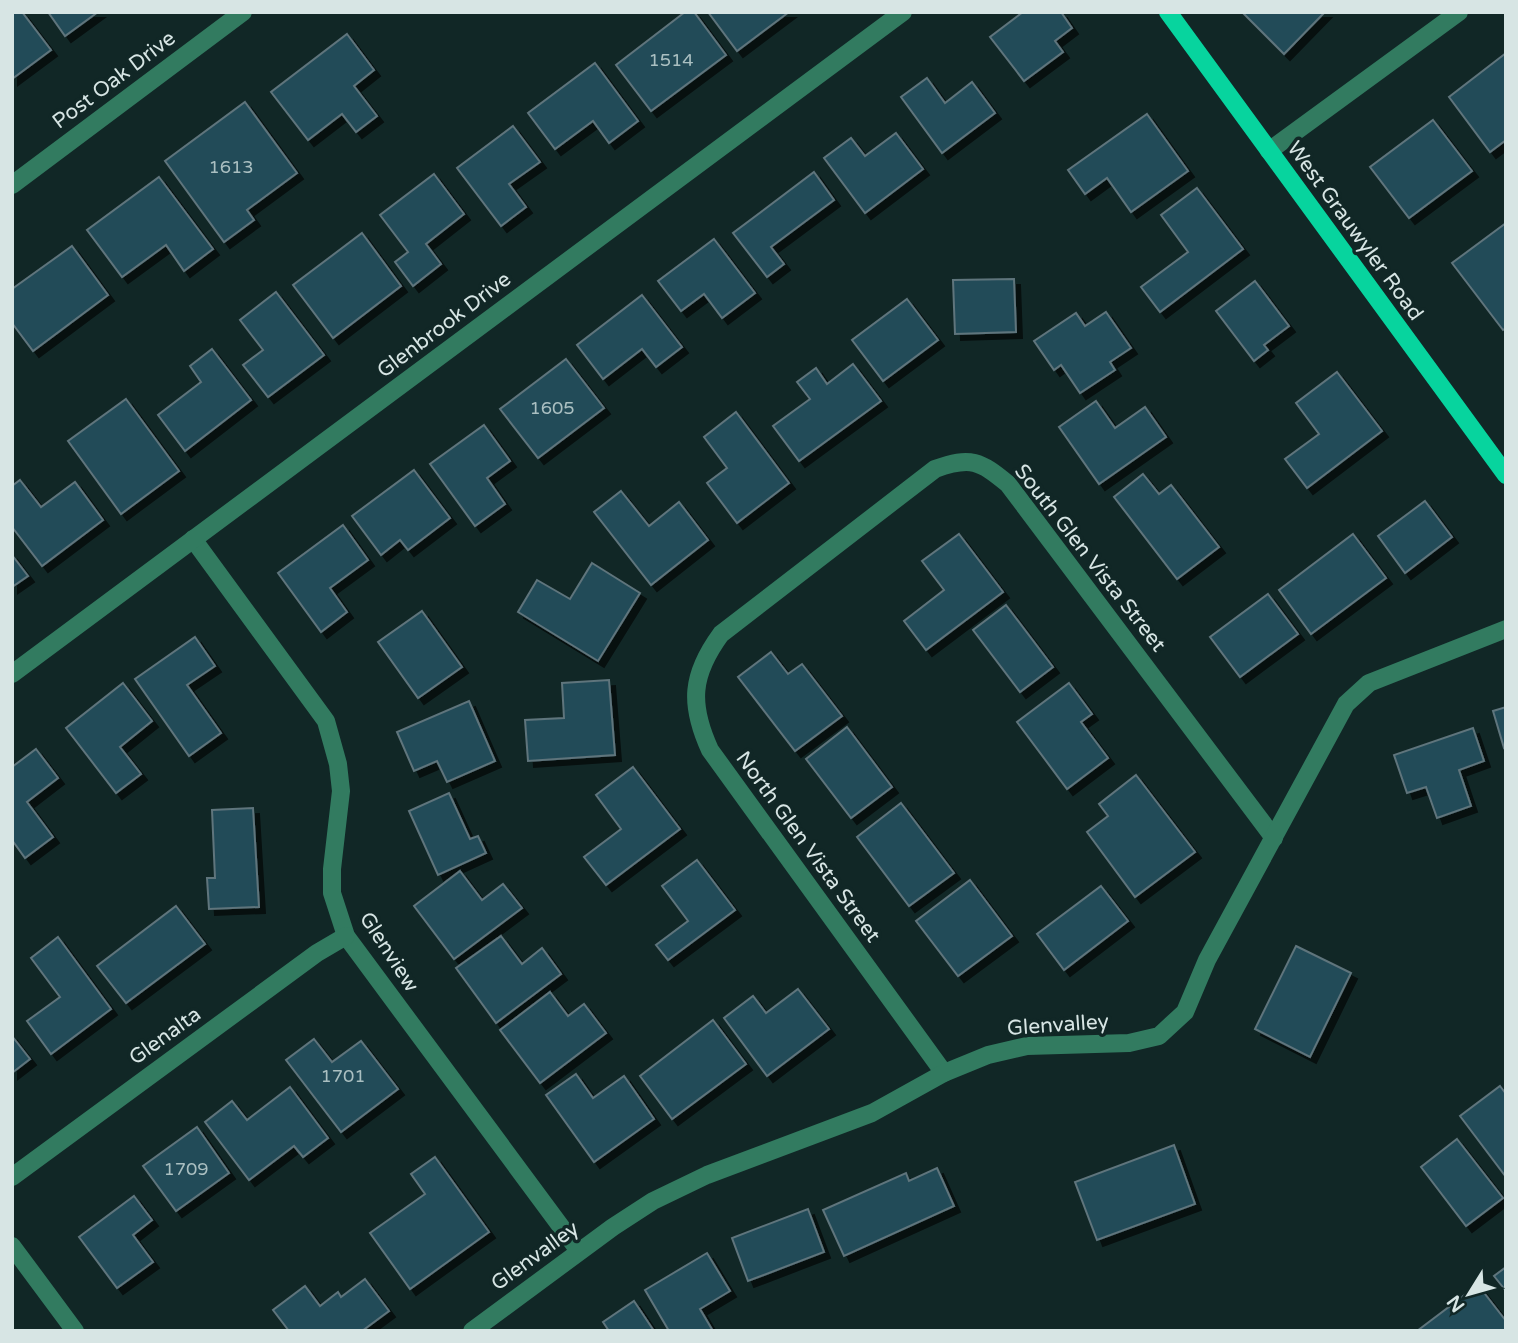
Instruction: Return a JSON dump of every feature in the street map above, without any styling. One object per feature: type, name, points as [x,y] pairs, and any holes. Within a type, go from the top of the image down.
[{"type":"main road","name":"West Grauwyler Road","points":[[1168,12],[1506,475]]},
{"type":"street","name":"Post Oak Drive","points":[[12,184],[243,12]]},
{"type":"street","name":"Glenbrook Drive","points":[[12,674],[903,12]]},
{"type":"street","points":[[1269,151],[1459,12]]},
{"type":"street","name":"South Glen Vista Street","points":[[721,634],[935,469],[956,461],[982,463],[1009,484],[1274,838]]},
{"type":"street","name":"Glenview","points":[[193,539],[326,721],[338,764],[341,791],[332,869],[332,893],[346,936],[579,1251]]},
{"type":"street","name":"Glenvalley","points":[[472,1331],[579,1251],[682,1186],[872,1113],[944,1073],[988,1055],[1027,1046],[1129,1043],[1159,1036],[1185,1012],[1207,960],[1335,723],[1359,690],[1399,669],[1506,629]]},
{"type":"street","name":"North Glen Vista Street","points":[[721,634],[708,654],[696,682],[698,723],[709,750],[944,1073]]},
{"type":"street","name":"Glenalta","points":[[12,1177],[317,953],[346,936]]},
{"type":"street","points":[[12,1246],[75,1331]]},
{"type":"building","points":[[12,12],[22,12],[51,50],[12,79]]},
{"type":"building","points":[[48,12],[98,12],[65,36]]},
{"type":"building","points":[[685,12],[694,12],[726,55],[651,111],[616,65]]},
{"type":"building","points":[[708,12],[789,12],[737,51]]},
{"type":"building","points":[[1023,12],[1061,12],[1072,28],[1055,41],[1063,52],[1024,81],[990,37]]},
{"type":"building","points":[[1242,12],[1325,12],[1284,54]]},
{"type":"building","points":[[347,34],[374,70],[354,86],[377,116],[356,132],[342,114],[308,140],[271,92]]},
{"type":"building","points":[[1506,53],[1506,140],[1490,152],[1449,97]]},
{"type":"building","points":[[595,63],[638,121],[609,143],[593,121],[555,149],[528,113]]},
{"type":"building","points":[[927,78],[945,103],[972,82],[995,113],[942,153],[901,97]]},
{"type":"building","points":[[245,102],[297,173],[247,210],[254,220],[224,242],[165,161]]},
{"type":"building","points":[[1147,114],[1188,171],[1131,212],[1107,178],[1085,194],[1068,170]]},
{"type":"building","points":[[1433,120],[1472,171],[1409,218],[1370,167]]},
{"type":"building","points":[[513,126],[540,162],[509,184],[526,207],[501,226],[457,168]]},
{"type":"building","points":[[896,133],[923,169],[865,213],[824,158],[851,138],[865,156]]},
{"type":"building","points":[[814,172],[834,200],[771,247],[784,264],[767,277],[733,233]]},
{"type":"building","points":[[434,174],[464,214],[426,244],[441,264],[413,286],[395,262],[408,252],[380,215]]},
{"type":"building","points":[[159,177],[213,249],[184,271],[166,245],[122,277],[87,230]]},
{"type":"building","points":[[1197,188],[1243,249],[1160,312],[1141,287],[1188,252],[1161,215]]},
{"type":"building","points":[[1506,223],[1506,328],[1503,330],[1452,263]]},
{"type":"building","points":[[362,233],[401,286],[333,338],[293,285]]},
{"type":"building","points":[[714,239],[755,293],[722,318],[704,294],[681,311],[658,281]]},
{"type":"building","points":[[72,246],[108,295],[33,351],[12,323],[12,289]]},
{"type":"building","points":[[1014,279],[1016,332],[955,334],[953,280]]},
{"type":"building","points":[[1255,281],[1289,326],[1264,345],[1268,350],[1254,361],[1216,311]]},
{"type":"building","points":[[276,292],[324,355],[268,397],[243,365],[263,350],[240,320]]},
{"type":"building","points":[[642,295],[682,347],[656,367],[642,349],[603,379],[577,345]]},
{"type":"building","points":[[907,299],[938,340],[883,381],[852,340]]},
{"type":"building","points":[[1106,312],[1131,348],[1110,362],[1115,370],[1080,393],[1061,365],[1054,370],[1034,341],[1076,313],[1085,326]]},
{"type":"building","points":[[212,349],[251,400],[185,451],[158,415],[201,382],[190,366]]},
{"type":"building","points":[[566,359],[604,408],[538,458],[500,409]]},
{"type":"building","points":[[853,364],[881,401],[799,461],[773,426],[810,399],[797,382],[816,368],[827,384]]},
{"type":"building","points":[[1337,372],[1382,431],[1307,488],[1285,459],[1319,434],[1296,403]]},
{"type":"building","points":[[126,399],[179,471],[121,514],[68,441]]},
{"type":"building","points":[[1096,401],[1115,428],[1145,407],[1166,437],[1099,484],[1059,427]]},
{"type":"building","points":[[736,412],[789,483],[737,523],[707,483],[727,468],[704,437]]},
{"type":"building","points":[[484,425],[510,461],[487,478],[505,504],[475,526],[430,464]]},
{"type":"building","points":[[414,470],[450,518],[408,550],[400,540],[381,555],[352,516]]},
{"type":"building","points":[[1143,474],[1159,494],[1171,485],[1219,547],[1177,579],[1114,497]]},
{"type":"building","points":[[20,480],[41,507],[75,482],[103,520],[42,566],[12,527],[12,486]]},
{"type":"building","points":[[621,491],[649,526],[679,502],[708,540],[651,585],[594,512]]},
{"type":"building","points":[[1425,501],[1452,537],[1405,573],[1378,536]]},
{"type":"building","points":[[343,525],[368,560],[330,588],[347,612],[321,632],[278,573]]},
{"type":"building","points":[[959,534],[1003,592],[926,650],[904,621],[944,590],[922,561]]},
{"type":"building","points":[[1353,534],[1386,578],[1311,634],[1279,590]]},
{"type":"building","points":[[12,555],[28,576],[12,587]]},
{"type":"building","points":[[592,563],[640,593],[598,661],[518,612],[537,580],[570,599]]},
{"type":"building","points":[[1268,594],[1298,634],[1240,677],[1210,637]]},
{"type":"building","points":[[1006,605],[1053,667],[1020,692],[973,630]]},
{"type":"building","points":[[422,611],[462,667],[418,698],[378,642]]},
{"type":"building","points":[[195,637],[215,666],[187,685],[221,733],[189,756],[135,679]]},
{"type":"building","points":[[771,652],[788,674],[802,664],[842,716],[795,751],[738,677]]},
{"type":"building","points":[[609,680],[615,755],[528,761],[525,720],[564,718],[562,683]]},
{"type":"building","points":[[123,683],[152,721],[120,747],[141,774],[116,793],[66,728]]},
{"type":"building","points":[[1069,683],[1092,714],[1081,722],[1108,758],[1067,789],[1017,722]]},
{"type":"building","points":[[469,701],[495,761],[447,782],[437,761],[414,771],[397,732]]},
{"type":"building","points":[[1506,707],[1506,747],[1504,748],[1493,711]]},
{"type":"building","points":[[847,727],[892,787],[851,818],[806,759]]},
{"type":"building","points":[[1473,728],[1484,761],[1459,770],[1471,806],[1437,818],[1426,787],[1407,793],[1394,755]]},
{"type":"building","points":[[36,749],[58,778],[27,802],[53,837],[25,858],[12,840],[12,767]]},
{"type":"building","points":[[633,767],[680,829],[606,885],[584,857],[621,829],[596,795]]},
{"type":"building","points":[[1136,775],[1195,852],[1135,897],[1087,832],[1108,816],[1099,804]]},
{"type":"building","points":[[449,793],[470,839],[478,836],[486,853],[438,875],[409,811]]},
{"type":"building","points":[[901,803],[954,873],[909,906],[857,837]]},
{"type":"building","points":[[253,808],[259,907],[209,909],[207,878],[215,878],[212,810]]},
{"type":"building","points":[[697,860],[735,910],[668,960],[656,945],[688,921],[662,886]]},
{"type":"building","points":[[460,871],[482,900],[503,884],[522,908],[454,959],[414,906]]},
{"type":"building","points":[[970,880],[1012,936],[958,976],[916,921]]},
{"type":"building","points":[[1101,886],[1128,921],[1064,970],[1037,934]]},
{"type":"building","points":[[176,906],[205,944],[126,1003],[97,966]]},
{"type":"building","points":[[501,936],[522,964],[542,948],[561,974],[496,1023],[456,968]]},
{"type":"building","points":[[58,937],[111,1009],[51,1054],[27,1021],[60,997],[31,958]]},
{"type":"building","points":[[1296,946],[1351,973],[1310,1057],[1255,1029]]},
{"type":"building","points":[[798,989],[829,1029],[767,1076],[724,1018],[753,996],[766,1013]]},
{"type":"building","points":[[550,992],[568,1016],[584,1004],[606,1033],[540,1083],[500,1030]]},
{"type":"building","points":[[713,1020],[746,1064],[672,1119],[640,1076]]},
{"type":"building","points":[[12,1036],[30,1059],[12,1073]]},
{"type":"building","points":[[314,1039],[332,1062],[361,1041],[398,1089],[341,1132],[286,1060]]},
{"type":"building","points":[[576,1074],[593,1098],[624,1076],[654,1119],[594,1162],[546,1095]]},
{"type":"building","points":[[1500,1086],[1506,1094],[1506,1177],[1460,1116]]},
{"type":"building","points":[[290,1087],[328,1138],[303,1157],[294,1146],[249,1180],[205,1122],[232,1101],[247,1120]]},
{"type":"building","points":[[197,1127],[229,1173],[176,1211],[143,1166]]},
{"type":"building","points":[[1457,1139],[1503,1198],[1466,1226],[1421,1167]]},
{"type":"building","points":[[1174,1145],[1195,1204],[1097,1240],[1075,1182]]},
{"type":"building","points":[[435,1157],[489,1232],[410,1289],[370,1233],[425,1194],[411,1174]]},
{"type":"building","points":[[937,1168],[954,1206],[844,1256],[823,1210],[906,1173],[909,1181]]},
{"type":"building","points":[[134,1196],[152,1220],[133,1235],[153,1262],[117,1288],[79,1237]]},
{"type":"building","points":[[808,1209],[824,1252],[748,1281],[732,1238]]},
{"type":"building","points":[[707,1253],[730,1291],[700,1309],[713,1331],[669,1331],[645,1290]]},
{"type":"building","points":[[1506,1267],[1506,1291],[1494,1276]]},
{"type":"building","points":[[365,1279],[389,1311],[362,1331],[289,1331],[273,1310],[305,1286],[320,1306],[338,1292],[341,1297]]},
{"type":"building","points":[[1478,1285],[1506,1321],[1506,1331],[1417,1331]]},
{"type":"building","points":[[634,1301],[654,1331],[609,1331],[603,1322]]}]
